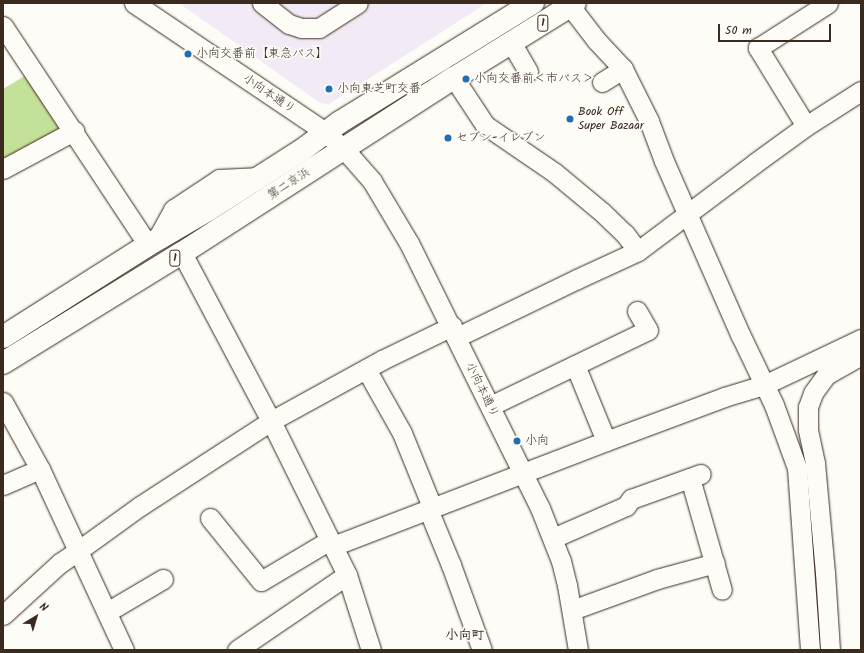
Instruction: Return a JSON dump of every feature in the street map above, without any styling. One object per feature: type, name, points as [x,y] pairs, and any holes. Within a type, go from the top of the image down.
[{"type":"highway","name":"第二京浜","points":[[3,337],[257,179],[302,150],[325,132],[533,3]]},
{"type":"highway","name":"第二京浜","points":[[3,363],[182,253],[454,78],[573,4]]},
{"type":"street","name":"小向本通り","points":[[134,3],[325,132],[344,149],[372,181],[409,243],[454,332],[553,538],[567,585],[578,650]]},
{"type":"street","points":[[262,3],[289,24],[301,28],[319,28],[358,3]]},
{"type":"street","points":[[806,126],[758,48],[828,3]]},
{"type":"street","points":[[573,4],[597,41],[623,69],[649,121],[664,161],[764,385],[797,468],[810,650]]},
{"type":"street","points":[[3,26],[74,131],[154,242]]},
{"type":"street","points":[[511,42],[528,71]]},
{"type":"street","points":[[602,82],[623,69]]},
{"type":"street","points":[[454,78],[484,125],[555,173],[602,212],[625,234],[638,251]]},
{"type":"street","points":[[3,615],[60,563],[140,506],[271,421],[366,368],[454,332],[638,251],[806,126],[861,91]]},
{"type":"street","points":[[3,169],[74,131]]},
{"type":"street","points":[[182,253],[271,421],[347,575],[371,650]]},
{"type":"street","points":[[490,406],[648,330],[638,311]]},
{"type":"street","points":[[210,518],[261,581],[331,543],[523,474],[724,397],[764,385],[861,339]]},
{"type":"street","points":[[830,650],[815,463],[808,429],[808,407],[813,393],[826,375],[861,355]]},
{"type":"street","points":[[575,365],[606,441]]},
{"type":"street","points":[[366,368],[402,433],[482,650]]},
{"type":"street","points":[[3,402],[40,469],[79,550],[124,650]]},
{"type":"street","points":[[3,485],[40,469]]},
{"type":"street","points":[[553,538],[626,506],[631,499],[696,476],[722,590]]},
{"type":"street","points":[[572,610],[657,579],[715,563]]},
{"type":"street","points":[[236,650],[347,575]]},
{"type":"street","points":[[107,612],[163,579]]},
{"type":"shaded area","points":[[179,3],[487,3],[329,104],[320,103]]},
{"type":"green space","points":[[28,74],[61,122],[59,130],[3,160],[3,89]]},
{"type":"place","name":"小向交番前【東急バス】","points":[[188,54]]},
{"type":"place","name":"小向交番前＜市バス＞","points":[[466,79]]},
{"type":"place","name":"小向東芝町交番","points":[[329,89]]},
{"type":"place","name":"Book Off Super Bazaar","points":[[570,119]]},
{"type":"place","name":"セブン-イレブン","points":[[448,138]]},
{"type":"place","name":"小向","points":[[517,441]]},
{"type":"district","name":"小向町","points":[[465,636]]}]
